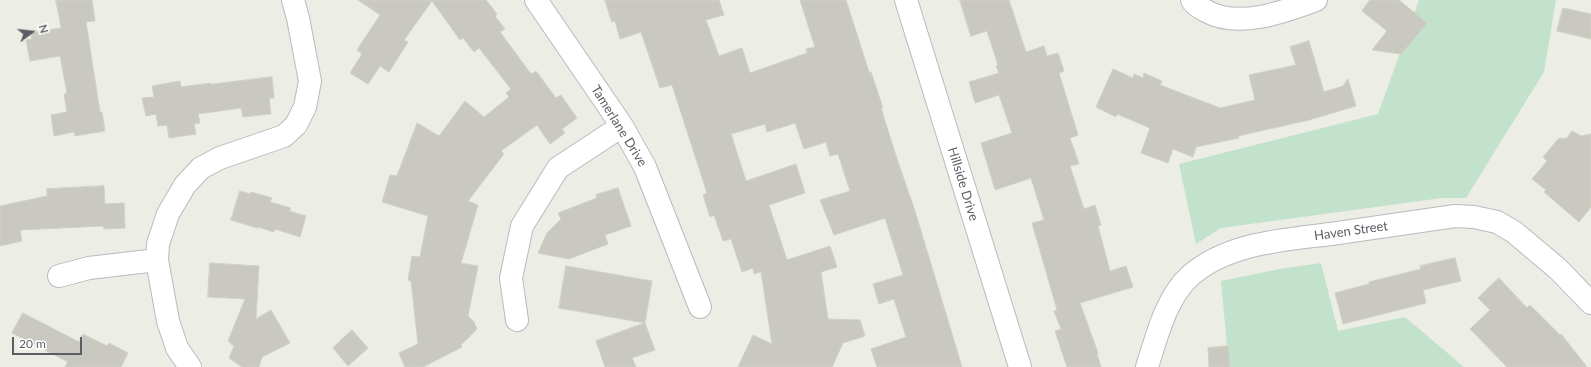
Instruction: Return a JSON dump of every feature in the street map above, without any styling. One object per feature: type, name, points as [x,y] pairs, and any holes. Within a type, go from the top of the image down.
[{"type":"street","points":[[190,367],[177,348],[168,321],[157,260],[158,244],[168,214],[185,185],[201,168],[220,158],[284,136],[296,125],[305,107],[310,81],[293,0]]},
{"type":"street","name":"Tamerlane Drive","points":[[536,0],[622,126],[645,167],[700,307]]},
{"type":"street","name":"Hillside Drive","points":[[906,0],[1020,367]]},
{"type":"street","points":[[1192,0],[1194,4],[1216,17],[1242,19],[1283,12],[1316,0]]},
{"type":"street","points":[[518,320],[511,278],[522,226],[558,168],[622,126]]},
{"type":"street","name":"Haven Street","points":[[1147,367],[1160,325],[1176,294],[1191,276],[1213,260],[1233,251],[1284,240],[1455,216],[1474,217],[1497,222],[1514,232],[1558,269],[1591,303]]},
{"type":"street","points":[[59,276],[89,268],[157,260]]},
{"type":"green space","points":[[1419,0],[1556,0],[1544,72],[1466,198],[1442,198],[1221,228],[1196,244],[1179,164],[1378,114]]},
{"type":"green space","points":[[1321,263],[1338,331],[1405,317],[1464,367],[1229,367],[1221,281],[1279,269]]},
{"type":"building","points":[[56,0],[92,0],[95,21],[86,22],[100,112],[102,112],[105,131],[75,136],[74,132],[54,136],[51,115],[67,112],[64,94],[67,93],[60,56],[30,61],[26,40],[32,39],[31,33],[61,28]]},
{"type":"building","points":[[358,0],[486,0],[497,14],[495,16],[505,29],[500,32],[531,74],[536,71],[556,98],[561,95],[577,118],[562,129],[565,133],[550,144],[537,125],[501,151],[504,154],[468,201],[478,205],[461,263],[478,266],[468,316],[474,322],[477,329],[461,345],[462,347],[423,367],[405,367],[399,353],[418,344],[411,281],[408,280],[412,256],[420,257],[428,216],[382,202],[390,175],[397,176],[417,123],[439,136],[465,101],[484,117],[509,97],[506,93],[511,89],[479,48],[474,52],[463,38],[460,40],[432,1],[404,40],[408,42],[389,72],[380,66],[368,84],[350,73],[362,54],[357,50],[380,15]]},
{"type":"building","points":[[605,0],[719,0],[724,15],[706,20],[719,56],[742,48],[750,73],[807,53],[806,49],[815,47],[800,0],[846,0],[869,72],[871,72],[883,108],[881,108],[915,211],[962,367],[877,367],[871,349],[906,337],[894,299],[879,304],[873,284],[903,275],[885,218],[834,235],[820,200],[850,191],[838,154],[830,156],[826,142],[804,149],[795,123],[767,132],[765,124],[731,134],[746,181],[796,164],[805,193],[769,205],[787,260],[830,246],[837,267],[821,272],[828,319],[860,320],[865,336],[843,343],[832,367],[738,367],[753,335],[772,344],[761,272],[754,274],[753,268],[742,272],[731,239],[723,241],[714,215],[710,217],[703,195],[707,193],[672,85],[660,88],[641,32],[620,39],[615,21],[612,22]]},
{"type":"building","points":[[960,0],[1009,0],[1026,52],[1044,46],[1047,56],[1058,53],[1064,71],[1059,73],[1078,135],[1070,138],[1079,164],[1070,166],[1084,209],[1095,205],[1101,225],[1098,226],[1110,271],[1126,266],[1133,287],[1080,303],[1098,353],[1101,367],[1067,367],[1055,331],[1061,329],[1054,311],[1057,310],[1032,223],[1044,220],[1031,178],[995,190],[981,143],[1012,133],[999,95],[975,103],[969,82],[999,73],[996,66],[998,65],[987,31],[971,36]]},
{"type":"building","points":[[1370,0],[1399,0],[1427,23],[1401,54],[1372,50],[1387,31],[1362,11]]},
{"type":"building","points":[[1563,8],[1591,14],[1591,39],[1557,31]]},
{"type":"building","points":[[1309,41],[1324,92],[1343,86],[1348,79],[1356,106],[1309,120],[1238,136],[1239,138],[1196,147],[1193,157],[1173,149],[1168,163],[1141,153],[1150,128],[1117,114],[1116,117],[1096,107],[1113,69],[1133,78],[1134,74],[1143,78],[1144,73],[1162,81],[1160,85],[1220,108],[1255,100],[1249,75],[1296,65],[1290,47]]},
{"type":"building","points":[[272,77],[274,98],[269,98],[271,114],[243,117],[241,108],[198,114],[200,123],[194,124],[196,134],[169,138],[167,125],[158,126],[156,114],[146,116],[142,98],[154,97],[152,86],[180,81],[181,87]]},
{"type":"building","points":[[1572,131],[1581,136],[1591,134],[1591,207],[1579,222],[1544,192],[1546,190],[1532,179],[1547,161],[1543,157],[1558,139],[1567,138]]},
{"type":"building","points":[[104,186],[105,204],[124,203],[125,228],[104,229],[103,226],[20,230],[22,241],[0,246],[0,206],[47,196],[47,189]]},
{"type":"building","points":[[618,188],[631,226],[605,235],[608,244],[569,259],[538,253],[547,233],[561,219],[558,213],[597,198],[596,195]]},
{"type":"building","points":[[240,191],[250,194],[251,192],[272,198],[270,202],[291,208],[289,211],[306,216],[300,237],[275,229],[274,232],[231,220]]},
{"type":"building","points":[[1455,258],[1461,281],[1423,290],[1426,303],[1343,324],[1335,293],[1369,284],[1369,282],[1421,269],[1420,266]]},
{"type":"building","points":[[210,263],[259,266],[256,319],[271,310],[290,343],[262,357],[259,367],[242,367],[229,358],[234,346],[228,341],[245,299],[208,297]]},
{"type":"building","points":[[566,266],[652,281],[645,323],[559,308]]},
{"type":"building","points":[[1499,278],[1527,308],[1530,305],[1560,335],[1561,334],[1587,367],[1507,367],[1470,329],[1490,310],[1478,298]]},
{"type":"building","points":[[23,313],[79,342],[83,334],[107,346],[109,343],[128,353],[121,367],[65,367],[68,362],[12,333]]},
{"type":"building","points":[[645,323],[655,350],[632,358],[636,367],[605,367],[596,341]]},
{"type":"building","points":[[352,330],[368,348],[348,366],[333,348]]},
{"type":"building","points":[[1228,346],[1230,367],[1209,367],[1208,348]]}]
